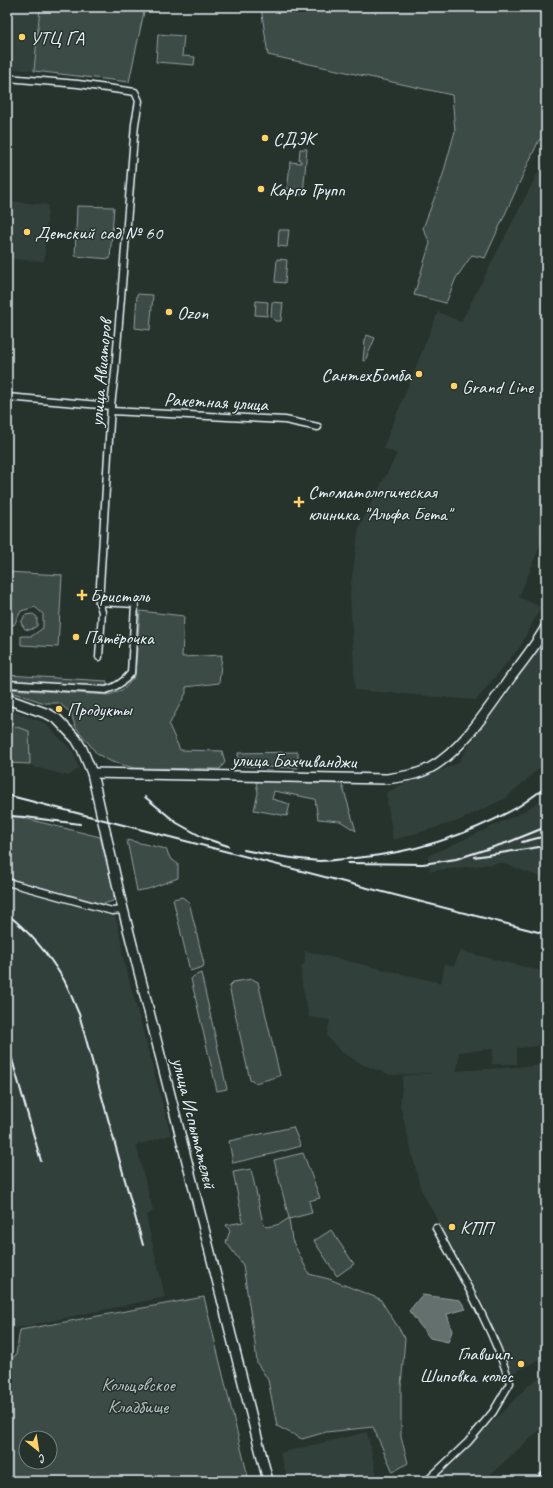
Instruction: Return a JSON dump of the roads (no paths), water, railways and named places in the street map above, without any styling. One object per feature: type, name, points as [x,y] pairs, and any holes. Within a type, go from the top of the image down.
[{"type":"main road","name":"улица Бахчиванджи","points":[[92,773],[386,779],[408,776],[430,768],[448,755],[461,742],[476,725],[546,627]]},
{"type":"main road","points":[[7,700],[48,714],[57,719],[76,739],[92,773]]},
{"type":"main road","name":"улица Испытателей","points":[[92,773],[123,910],[268,1481]]},
{"type":"street","name":"улица Авиаторов","points":[[7,78],[78,84],[135,92],[139,101],[135,124],[111,408],[99,602],[102,612],[99,657]]},
{"type":"street","name":"Ракетная улица","points":[[7,397],[111,408],[285,420],[318,427]]},
{"type":"street","points":[[7,684],[106,690],[113,688],[125,680],[131,673],[135,604],[99,602]]},
{"type":"street","points":[[7,882],[112,911],[123,910]]},
{"type":"street","points":[[427,1481],[468,1442],[493,1412],[510,1383],[504,1364],[477,1304],[436,1228]]},
{"type":"railway","points":[[244,850],[282,857],[319,861],[376,856],[397,852],[438,842],[478,827],[516,808],[546,787]]},
{"type":"railway","points":[[7,795],[546,934]]},
{"type":"railway","points":[[145,797],[177,823],[204,838],[228,846]]},
{"type":"railway","points":[[7,816],[80,824]]},
{"type":"railway","points":[[348,863],[423,864],[456,859],[509,842],[546,827]]},
{"type":"railway","points":[[522,842],[546,836]]},
{"type":"railway","points":[[474,857],[546,846]]},
{"type":"railway","points":[[7,914],[31,936],[52,962],[66,984],[79,1014],[143,1245]]},
{"type":"railway","points":[[7,1042],[41,1161]]},
{"type":"railway","points":[[532,1481],[546,1470]]},
{"type":"place","name":"УТЦ ГА","points":[[22,37]]},
{"type":"place","name":"СДЭК","points":[[265,138]]},
{"type":"place","name":"Карго Групп","points":[[261,189]]},
{"type":"place","name":"Детский сад № 60","points":[[27,232]]},
{"type":"place","name":"Ozon","points":[[169,312]]},
{"type":"place","name":"СантехБомба","points":[[419,374]]},
{"type":"place","name":"Grand Line","points":[[454,386]]},
{"type":"place","name":"Стоматологическая клиника \"Альфа Бета\"","points":[[299,502]]},
{"type":"place","name":"Бристоль","points":[[82,595]]},
{"type":"place","name":"Пятёрочка","points":[[76,637]]},
{"type":"place","name":"Продукты","points":[[59,709]]},
{"type":"place","name":"КПП","points":[[452,1227]]},
{"type":"place","name":"Главшип. Шиповка колес","points":[[521,1364]]},
{"type":"park label","name":"Кольцовское Кладбище","points":[[138,1395]]}]
